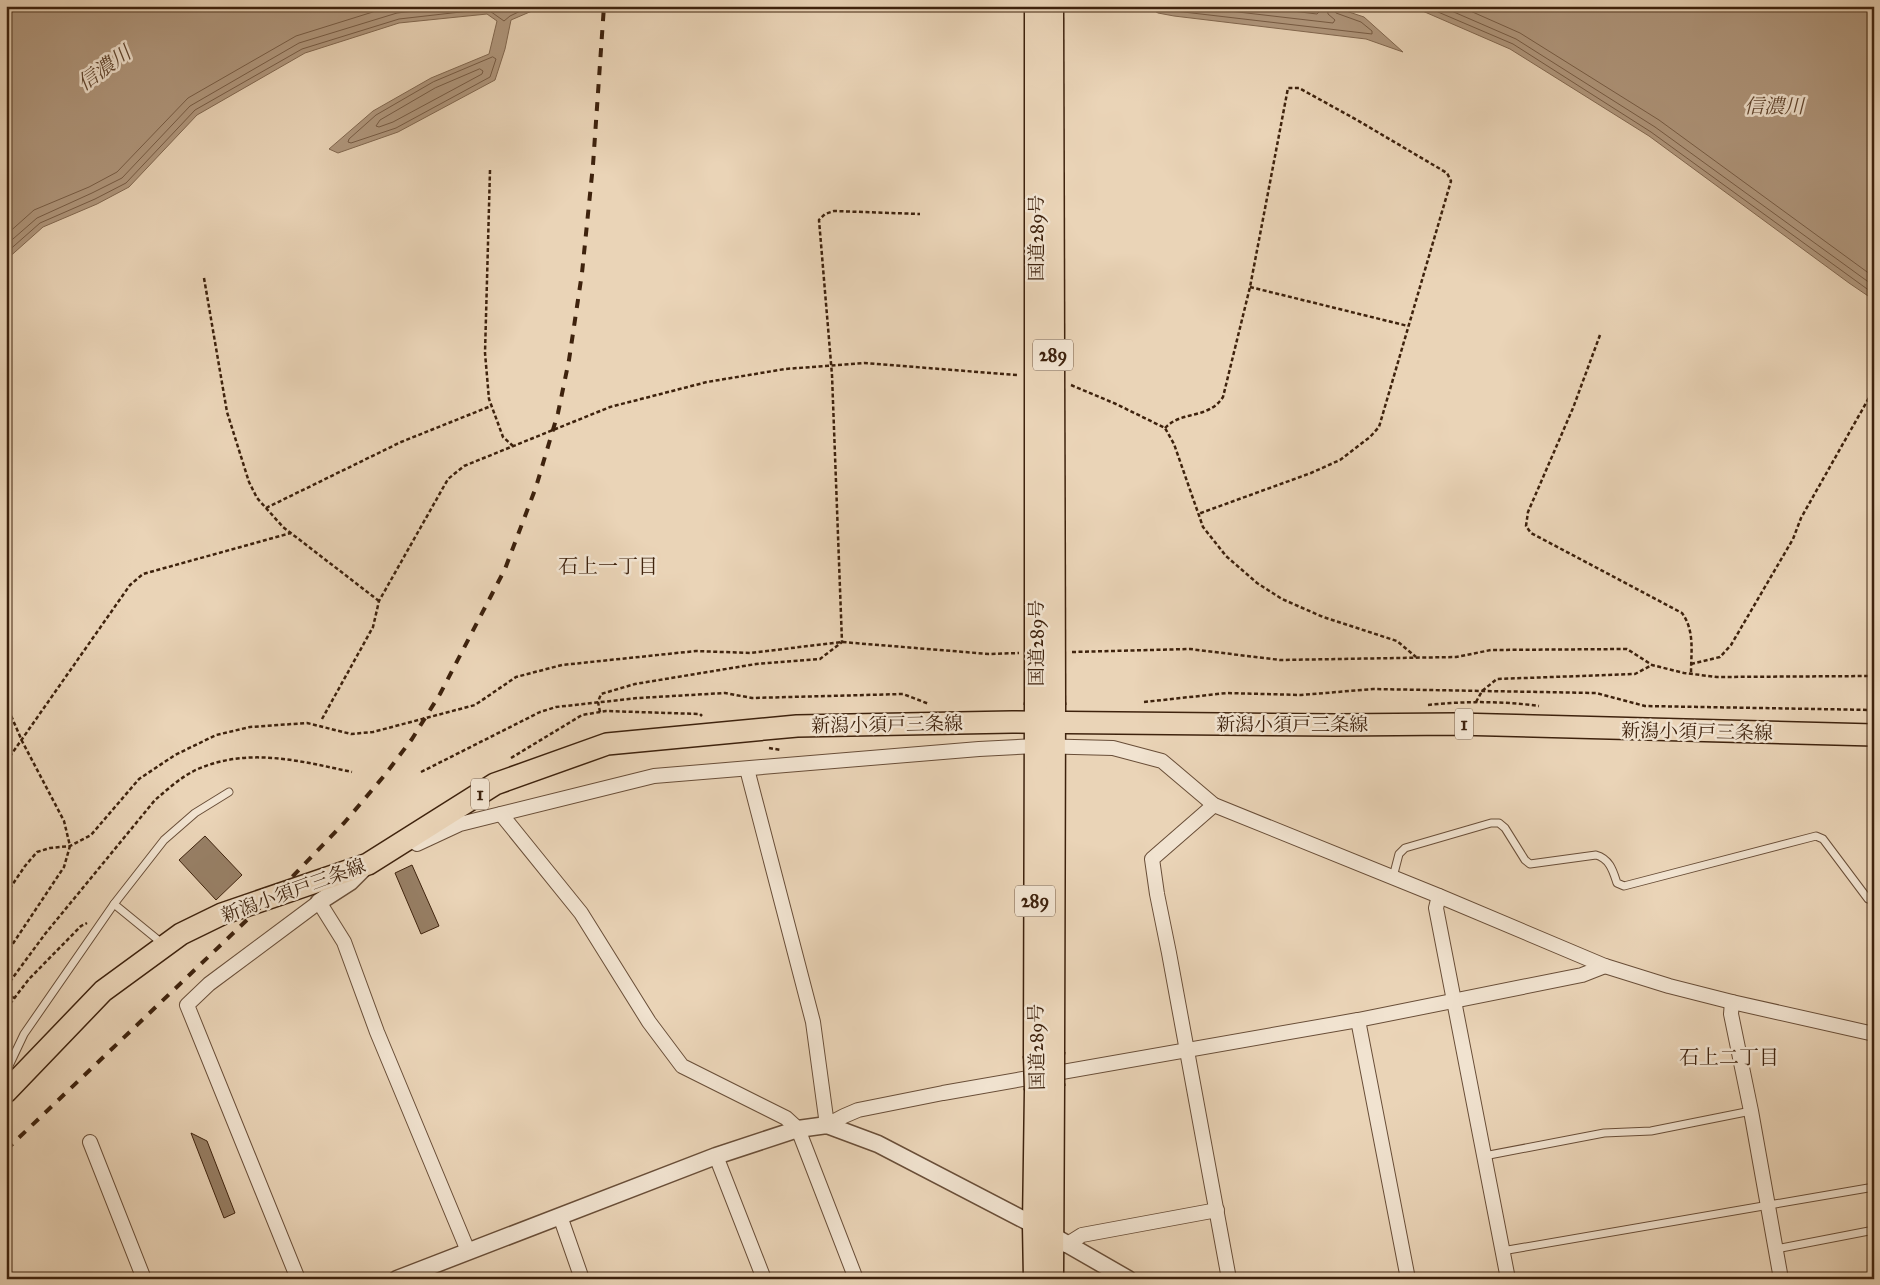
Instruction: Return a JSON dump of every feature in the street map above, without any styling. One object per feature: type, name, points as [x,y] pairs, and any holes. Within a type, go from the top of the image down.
[{"type":"highway","name":"国道289号","points":[[1036,6],[1045,713]]},
{"type":"highway","name":"国道289号","points":[[1052,6],[1045,713],[1044,1054],[1052,1279]]},
{"type":"highway","name":"国道289号","points":[[1035,1279],[1050,1236]]},
{"type":"main road","name":"新潟小須戸三条線","points":[[6,1092],[103,991],[181,934],[222,914],[368,864],[495,784],[607,744],[798,726],[1045,713],[1874,735]]},
{"type":"street","points":[[298,1279],[187,1006],[209,984],[319,902],[350,882],[368,864],[398,854],[460,824],[654,776],[970,750],[1045,746],[1113,748],[1162,761],[1214,805],[1393,877],[1605,966],[1669,986],[1732,1002],[1874,1034]]},
{"type":"street","points":[[747,769],[813,1022],[827,1125]]},
{"type":"street","points":[[1214,805],[1152,859],[1156,894],[1229,1279]]},
{"type":"street","points":[[501,814],[581,913],[649,1022],[682,1066],[786,1118],[798,1129],[856,1279]]},
{"type":"street","points":[[1439,896],[1436,908],[1508,1279]]},
{"type":"street","points":[[319,902],[344,942],[377,1032],[468,1252]]},
{"type":"street","points":[[397,1279],[716,1156],[798,1129],[827,1125],[844,1116],[868,1108],[943,1093],[1358,1020],[1582,975],[1605,966]]},
{"type":"street","points":[[1732,1002],[1731,1014],[1751,1111],[1781,1279]]},
{"type":"street","points":[[1358,1020],[1408,1279]]},
{"type":"street","points":[[827,1125],[878,1144],[1128,1279]]},
{"type":"street","points":[[90,1142],[144,1279]]},
{"type":"street","points":[[716,1156],[764,1279]]},
{"type":"street","points":[[1050,1236],[1082,1235],[1217,1210]]},
{"type":"street","points":[[560,1216],[582,1279]]},
{"type":"lane","points":[[6,1072],[24,1034],[114,904],[164,840],[195,813],[229,792]]},
{"type":"lane","points":[[1393,877],[1399,854],[1405,848],[1491,823],[1499,823],[1505,828],[1525,860],[1530,864],[1596,855],[1604,857],[1610,864],[1617,883],[1624,886],[1816,836],[1823,839],[1868,899],[1874,901]]},
{"type":"lane","points":[[114,904],[165,946]]},
{"type":"lane","points":[[1484,1156],[1604,1133],[1651,1130],[1751,1111]]},
{"type":"lane","points":[[1502,1251],[1874,1187]]},
{"type":"lane","points":[[1776,1249],[1874,1230]]},
{"type":"path","points":[[1165,428],[1176,420],[1208,411],[1217,405],[1223,397],[1250,286],[1288,88],[1299,88],[1447,173],[1451,181],[1379,426],[1370,437],[1340,460],[1311,473],[1198,514]]},
{"type":"path","points":[[490,170],[485,353],[491,406],[504,437],[513,446]]},
{"type":"path","points":[[842,642],[831,364],[819,220],[825,214],[834,211],[920,214]]},
{"type":"path","points":[[204,278],[226,412],[249,482],[257,498],[283,527],[379,601]]},
{"type":"path","points":[[1250,286],[1408,326]]},
{"type":"path","points":[[1600,335],[1573,408],[1528,512],[1526,526],[1531,534],[1682,613],[1688,622],[1691,633],[1690,674]]},
{"type":"path","points":[[322,719],[373,627],[379,601],[448,479],[464,466],[610,407],[707,382],[784,369],[864,362],[1021,376]]},
{"type":"path","points":[[1065,384],[1116,404],[1165,428],[1174,444],[1203,527],[1226,556],[1256,583],[1282,598],[1323,617],[1397,641],[1417,658]]},
{"type":"path","points":[[1691,664],[1720,657],[1731,645],[1793,539],[1801,518],[1870,396]]},
{"type":"path","points":[[266,508],[402,442],[491,406]]},
{"type":"path","points":[[6,762],[130,585],[143,574],[291,533]]},
{"type":"path","points":[[600,712],[598,702],[601,694],[635,684],[756,664],[820,659],[842,642]]},
{"type":"path","points":[[6,894],[36,852],[50,848],[70,846],[91,835],[139,779],[175,755],[216,735],[250,727],[307,723],[351,734],[373,732],[475,705],[516,677],[562,665],[696,651],[750,654],[842,642],[989,654],[1028,653]]},
{"type":"path","points":[[1066,652],[1190,649],[1280,660],[1456,657],[1491,650],[1627,650],[1652,664],[1690,674],[1717,677],[1874,676]]},
{"type":"path","points":[[1476,702],[1482,691],[1497,679],[1635,674],[1652,664]]},
{"type":"path","points":[[1144,702],[1226,693],[1301,695],[1373,689],[1596,693],[1645,706],[1874,710]]},
{"type":"path","points":[[421,772],[540,712],[556,707],[638,698],[725,693],[752,698],[902,694],[929,704]]},
{"type":"path","points":[[6,704],[22,741],[64,821],[70,846],[64,867],[6,954]]},
{"type":"path","points":[[6,1009],[28,978],[81,926],[107,915]]},
{"type":"path","points":[[6,994],[14,998]]},
{"type":"water","name":"信濃川","points":[[6,6],[586,6],[539,8],[511,20],[505,49],[495,80],[398,132],[338,153],[329,149],[373,111],[431,78],[489,54],[497,21],[487,14],[399,23],[305,53],[197,115],[129,187],[97,204],[43,227],[6,260]]},
{"type":"water","points":[[1146,6],[1331,6],[1364,17],[1403,52],[1366,39],[1174,16],[1158,13]]},
{"type":"water","name":"信濃川","points":[[1411,6],[1874,6],[1874,300],[1649,136],[1510,49]]},
{"type":"building","points":[[205,836],[242,875],[216,900],[179,860]]},
{"type":"building","points":[[412,865],[439,926],[421,934],[395,873]]},
{"type":"building","points":[[191,1133],[207,1141],[235,1213],[224,1218]]},
{"type":"railway","points":[[6,1150],[292,877],[344,823],[384,776],[412,739],[440,694],[505,569],[536,487],[558,413],[569,360],[582,273],[593,165],[604,6]]},
{"type":"district","name":"石上一丁目","points":[[608,566]]},
{"type":"district","name":"石上二丁目","points":[[1729,1057]]}]
